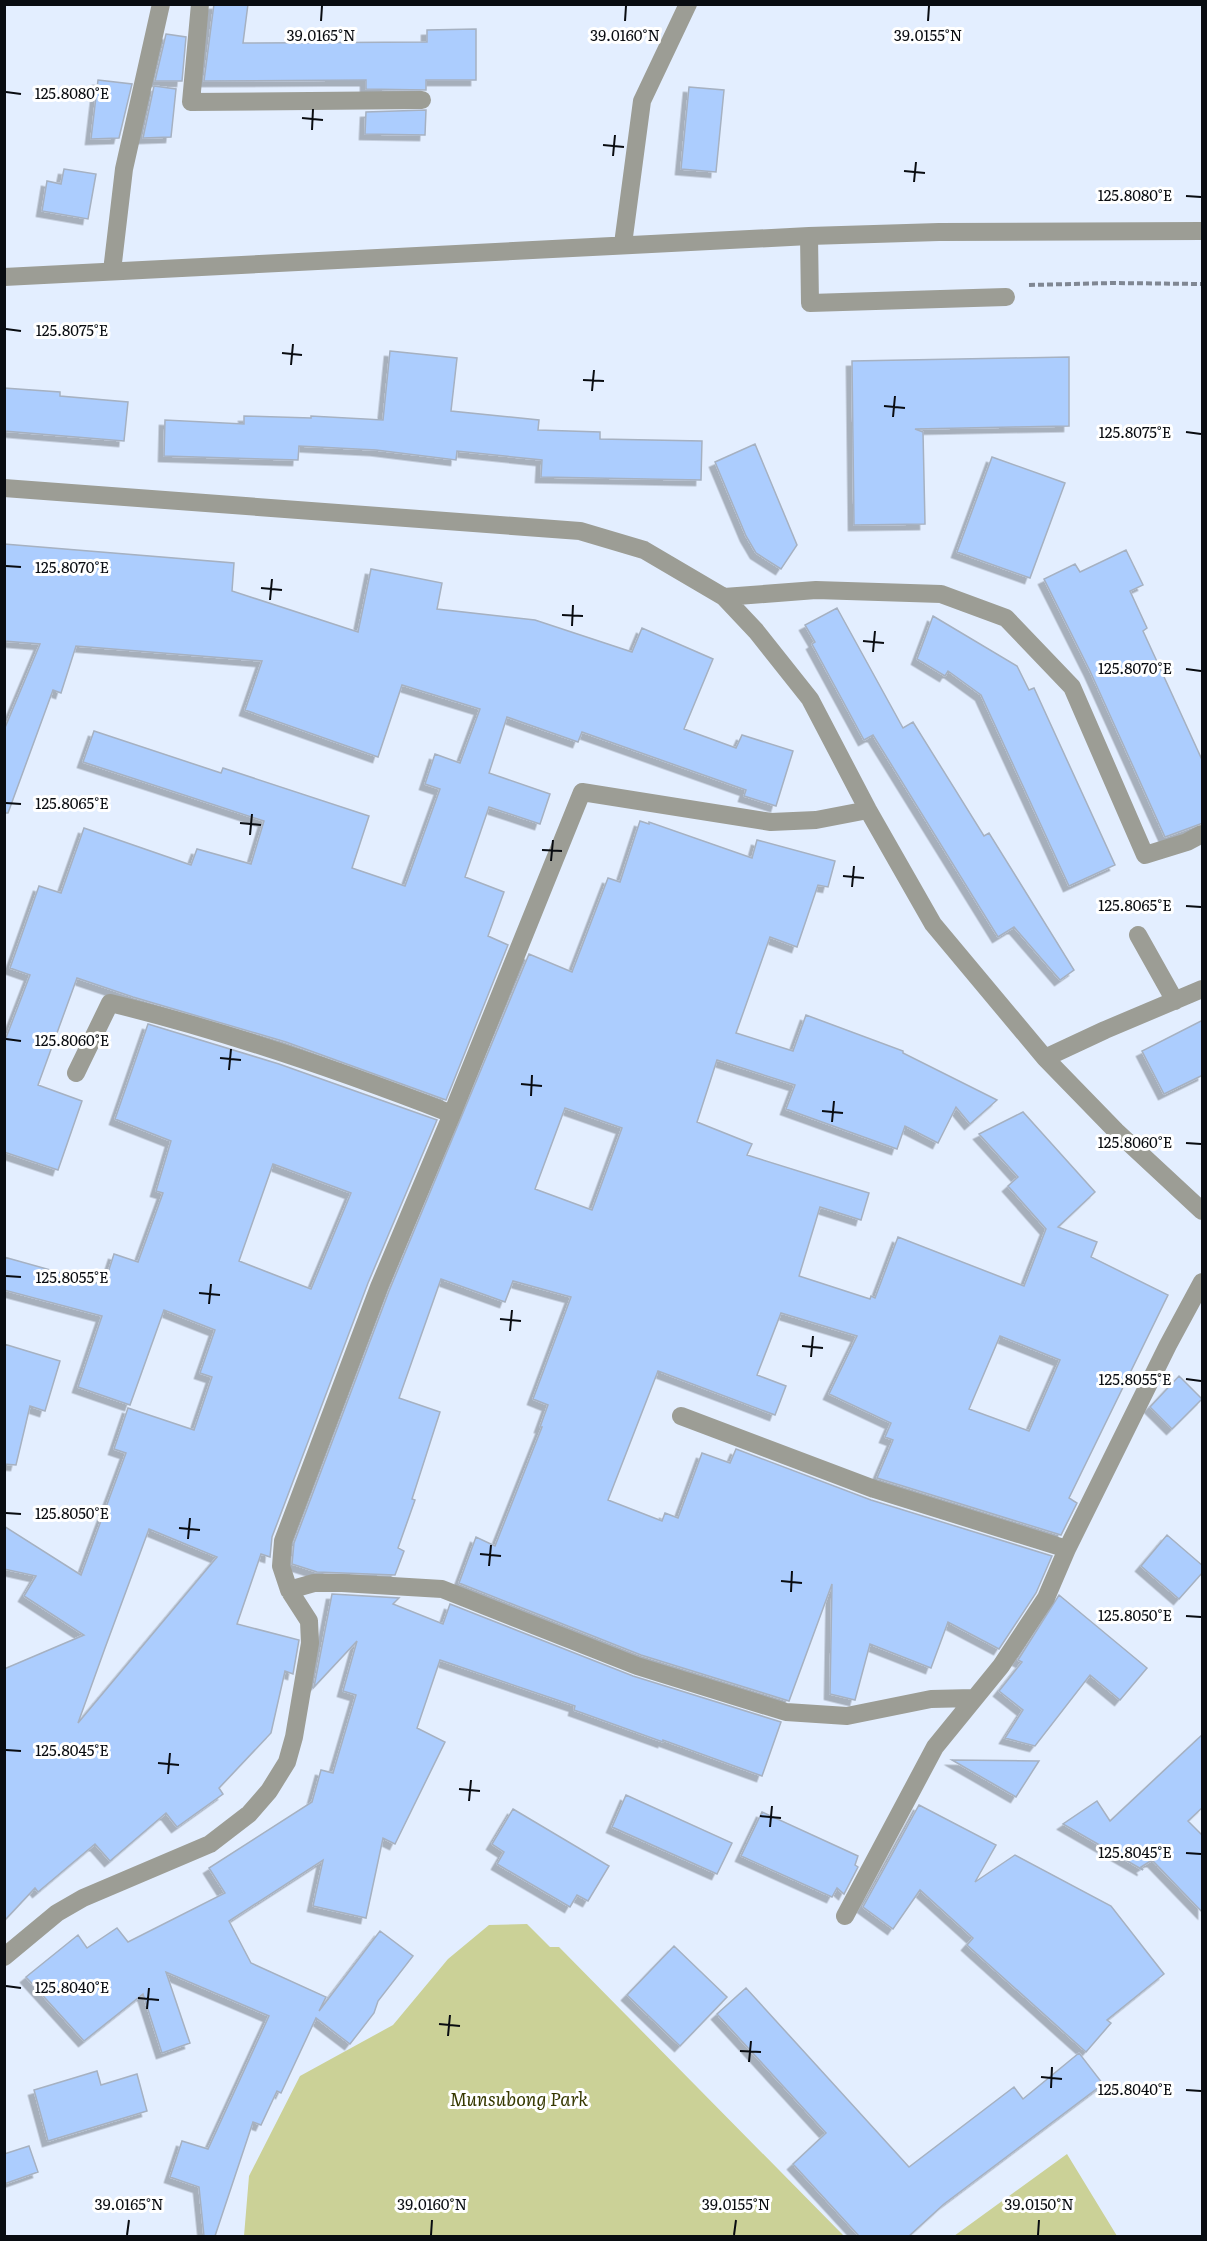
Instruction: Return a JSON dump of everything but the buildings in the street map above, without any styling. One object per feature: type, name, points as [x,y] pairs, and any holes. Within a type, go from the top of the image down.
[{"type":"street","points":[[112,271],[124,169],[161,4]]},
{"type":"street","points":[[200,4],[191,102],[422,100]]},
{"type":"street","points":[[623,244],[642,101],[688,4]]},
{"type":"street","points":[[4,277],[809,236],[939,232],[1203,231]]},
{"type":"street","points":[[809,236],[810,303],[1006,297]]},
{"type":"street","points":[[4,489],[580,531],[644,550],[724,597],[756,631],[810,699],[867,810],[933,924],[1046,1058],[1116,1131],[1203,1211]]},
{"type":"street","points":[[724,597],[816,590],[941,594],[1006,618],[1072,687],[1144,855],[1187,842],[1203,834]]},
{"type":"street","points":[[4,1957],[57,1913],[83,1899],[210,1844],[249,1814],[269,1791],[286,1762],[294,1737],[310,1643],[309,1621],[290,1590],[281,1566],[283,1541],[379,1287],[452,1114],[582,792],[771,822],[816,820],[867,810]]},
{"type":"street","points":[[1138,935],[1175,1001]]},
{"type":"street","points":[[1046,1058],[1105,1030],[1203,989]]},
{"type":"street","points":[[76,1073],[110,1003],[166,1017],[369,1082],[452,1114]]},
{"type":"street","points":[[845,1916],[935,1747],[1001,1666],[1046,1598],[1067,1549],[1168,1345],[1203,1282]]},
{"type":"street","points":[[681,1416],[874,1488],[1067,1549]]},
{"type":"street","points":[[290,1590],[314,1583],[342,1582],[442,1589],[637,1666],[786,1712],[847,1716],[931,1700],[974,1698]]},
{"type":"path","points":[[1006,297],[1028,285],[1203,284]]},
{"type":"green space","name":"Munsubong Park","points":[[527,1924],[550,1947],[559,1947],[844,2236],[244,2236],[249,2176],[300,2076],[393,2025],[448,1959],[489,1925]]},
{"type":"green space","points":[[1067,2154],[1117,2236],[954,2236]]}]
